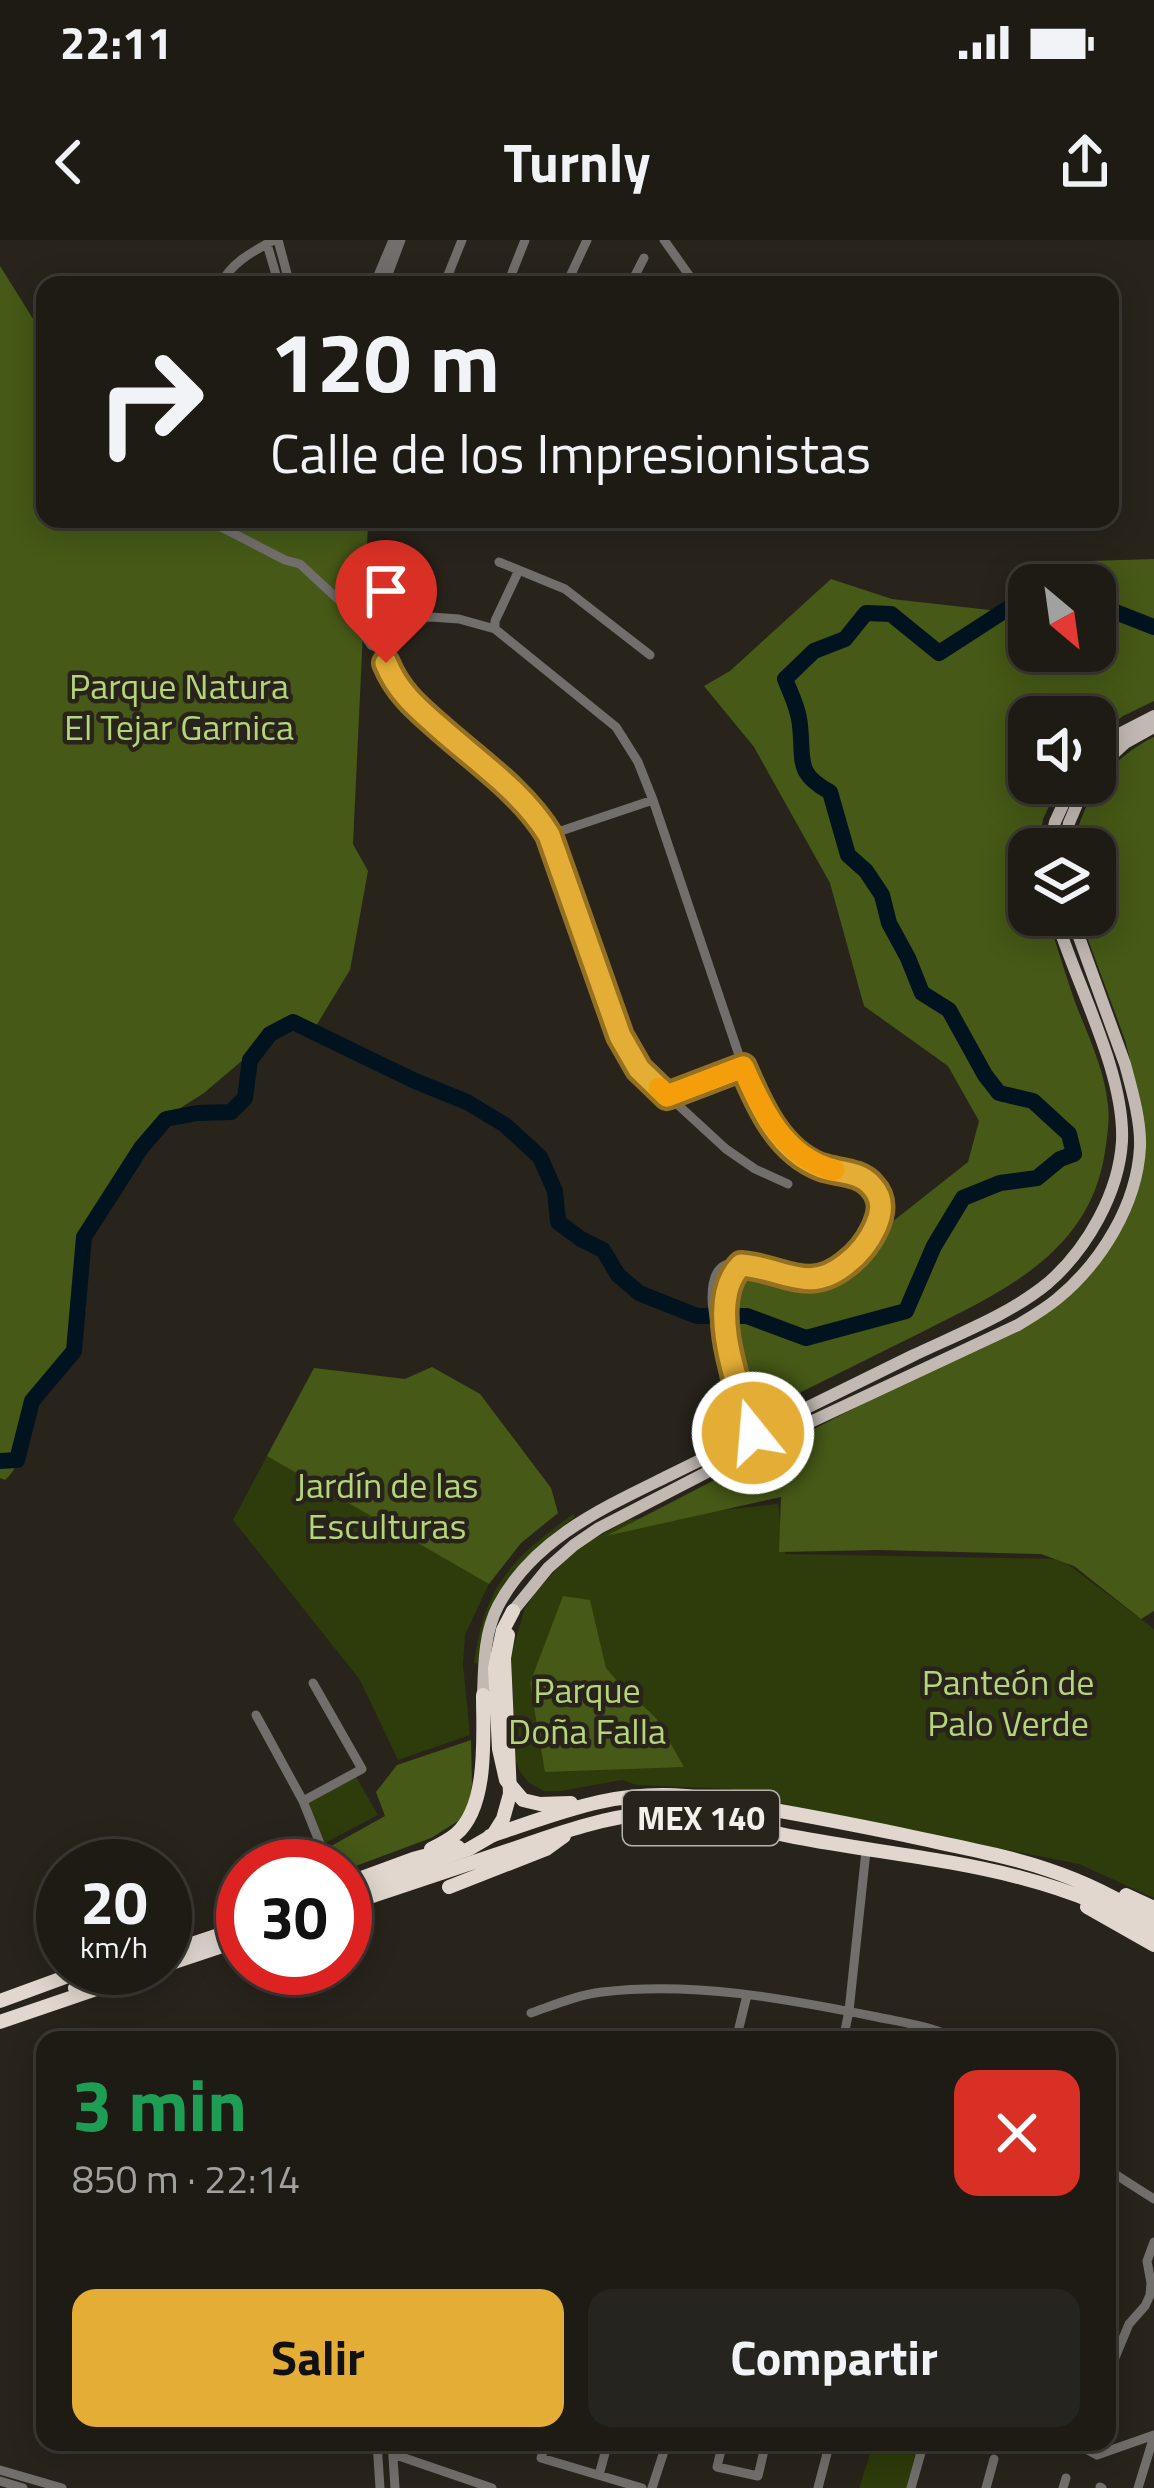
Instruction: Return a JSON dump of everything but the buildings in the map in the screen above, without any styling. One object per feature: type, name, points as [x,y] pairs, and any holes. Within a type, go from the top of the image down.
[{"type":"highway","points":[[372,1880],[469,1849],[493,1835],[503,1819],[510,1794],[504,1658],[513,1611]]},
{"type":"highway","points":[[513,1611],[503,1630],[495,1668],[499,1749],[506,1780],[524,1800],[534,1803],[594,1801]]},
{"type":"highway","points":[[413,1859],[455,1835],[475,1802],[483,1744],[483,1695]]},
{"type":"highway","name":"MEX 140","points":[[372,1876],[594,1801],[657,1794],[724,1801],[1026,1861],[1093,1885],[1154,1922]]},
{"type":"highway","name":"MEX 140","points":[[372,1896],[570,1830],[616,1817],[656,1813],[689,1815],[1018,1876],[1112,1909],[1154,1933]]},
{"type":"highway","points":[[449,1887],[546,1849],[570,1830]]},
{"type":"highway","points":[[1093,1885],[1154,1908]]},
{"type":"highway","points":[[1064,1889],[1154,1945]]},
{"type":"highway","points":[[0,2001],[36,1988]]},
{"type":"highway","points":[[31,2012],[65,1995]]},
{"type":"highway","points":[[0,2022],[80,1995]]},
{"type":"main road","points":[[1116,737],[1154,716]]},
{"type":"main road","points":[[1116,751],[1154,727]]},
{"type":"main road","points":[[513,1611],[548,1568],[587,1535],[749,1443],[1006,1311],[1048,1283],[1076,1253],[1109,1194],[1122,1141],[1116,1084],[1063,936]]},
{"type":"main road","points":[[483,1695],[484,1651],[495,1610],[541,1551],[593,1514],[1018,1325],[1056,1301],[1085,1272],[1125,1208],[1140,1144],[1125,1064],[1079,936]]},
{"type":"street","points":[[379,276],[397,240]]},
{"type":"street","points":[[386,276],[397,240]]},
{"type":"street","points":[[448,276],[462,240]]},
{"type":"street","points":[[508,276],[525,240]]},
{"type":"street","points":[[570,276],[587,240]]},
{"type":"street","points":[[664,240],[690,276]]},
{"type":"street","points":[[224,276],[240,260],[273,241]]},
{"type":"street","points":[[273,241],[278,276]]},
{"type":"street","points":[[273,241],[287,276]]},
{"type":"street","points":[[635,276],[644,258]]},
{"type":"street","points":[[222,528],[300,564],[341,602],[371,645],[385,651]]},
{"type":"street","points":[[235,528],[237,535]]},
{"type":"street","points":[[499,562],[565,590],[650,656]]},
{"type":"street","points":[[496,629],[495,621],[519,570]]},
{"type":"street","points":[[749,1443],[712,1286],[718,1270],[728,1264],[758,1266],[797,1279],[817,1280],[835,1274],[870,1239],[882,1209],[878,1191],[865,1178],[818,1166],[782,1137],[761,1108],[653,800],[638,762],[616,727],[496,629],[431,616],[391,624],[385,651],[394,684],[520,799],[549,835],[620,1036],[639,1069],[726,1149],[788,1184]]},
{"type":"street","points":[[549,835],[653,800]]},
{"type":"street","points":[[667,1096],[743,1067]]},
{"type":"street","points":[[303,1801],[362,1768],[313,1683]]},
{"type":"street","points":[[256,1715],[318,1839]]},
{"type":"street","points":[[845,2031],[866,1851]]},
{"type":"street","points":[[531,2012],[603,1992],[672,1988],[849,2011],[938,2031]]},
{"type":"street","points":[[738,2031],[747,1995]]},
{"type":"street","points":[[1116,2174],[1154,2199]]},
{"type":"street","points":[[1116,2356],[1150,2295],[1147,2261],[1154,2242]]},
{"type":"street","points":[[1116,2448],[1154,2435]]},
{"type":"street","points":[[1138,2488],[1154,2435]]},
{"type":"street","points":[[378,2451],[380,2488]]},
{"type":"street","points":[[392,2451],[395,2488]]},
{"type":"street","points":[[400,2451],[492,2488]]},
{"type":"street","points":[[544,2451],[542,2458],[642,2488]]},
{"type":"street","points":[[599,2475],[606,2451]]},
{"type":"street","points":[[652,2488],[664,2451]]},
{"type":"street","points":[[721,2451],[717,2467],[758,2476],[764,2451]]},
{"type":"street","points":[[818,2488],[828,2451]]},
{"type":"street","points":[[911,2488],[921,2451]]},
{"type":"street","points":[[986,2488],[994,2459]]},
{"type":"street","points":[[0,2470],[28,2485]]},
{"type":"street","points":[[0,2481],[62,2488]]},
{"type":"green space","name":"Parque Natura El Tejar Garnica","points":[[0,266],[36,324],[36,528],[368,528],[353,844],[368,871],[350,970],[316,1026],[266,1033],[251,1053],[204,1093],[160,1121],[138,1151],[127,1182],[85,1232],[79,1262],[86,1309],[74,1332],[74,1357],[24,1415],[19,1459],[5,1480],[0,1478]]},
{"type":"green space","points":[[1154,559],[1154,701],[1116,722],[1116,696],[1008,696],[1008,804],[1050,804],[1042,828],[1008,828],[1008,936],[1054,936],[1095,1053],[1108,1106],[1105,1152],[1096,1188],[1061,1244],[1009,1285],[758,1410],[748,1404],[735,1306],[740,1283],[767,1256],[816,1282],[968,1162],[979,1121],[948,1066],[864,1006],[830,883],[754,747],[704,686],[730,671],[831,579],[892,599],[999,611],[1008,606],[1008,672],[1116,672],[1116,564],[1084,564]]},
{"type":"green space","points":[[1154,737],[1154,1611],[1141,1619],[1074,1566],[1041,1554],[779,1552],[781,1497],[606,1536],[1037,1314],[1105,1247],[1142,1166],[1142,1107],[1125,1040],[1087,936],[1116,936],[1116,828],[1078,828],[1088,804],[1116,804],[1116,764]]},
{"type":"green space","name":"Jardín de las Esculturas","points":[[432,1367],[480,1394],[551,1488],[558,1513],[521,1543],[492,1577],[465,1635],[470,1735],[398,1760],[360,1680],[233,1520],[314,1368],[405,1379]]},
{"type":"green space","points":[[432,1367],[480,1394],[551,1488],[558,1513],[521,1543],[489,1584],[267,1456],[314,1368],[405,1379]]},
{"type":"green space","name":"Panteón de Palo Verde","points":[[778,1504],[785,1554],[1061,1559],[1154,1629],[1154,1898],[1079,1864],[810,1811],[731,1789],[637,1785],[622,1780],[544,1791],[529,1783],[515,1758],[511,1655],[525,1608],[536,1591],[577,1548],[628,1520]]},
{"type":"green space","points":[[573,1514],[509,1579],[490,1616],[478,1664],[474,1663],[486,1613],[505,1576],[533,1545]]},
{"type":"green space","name":"Parque Doña Falla","points":[[563,1596],[590,1600],[606,1668],[656,1718],[684,1767],[545,1772],[530,1683]]},
{"type":"green space","points":[[471,1740],[472,1785],[466,1816],[431,1838],[372,1860],[372,1839],[344,1839],[385,1816],[376,1792],[397,1765]]},
{"type":"green space","points":[[356,1777],[378,1815],[333,1839],[323,1839],[308,1802]]},
{"type":"green space","points":[[871,2451],[921,2451],[910,2488],[859,2488]]},
{"type":"waterway","points":[[0,1461],[17,1460],[32,1401],[74,1351],[84,1237],[141,1148],[166,1119],[231,1112],[245,1098],[250,1060],[270,1034],[293,1022],[467,1102],[505,1125],[540,1157],[555,1191],[558,1222],[603,1250],[618,1275],[639,1293],[697,1316],[747,1316],[806,1338],[906,1311],[934,1246],[963,1198],[1000,1183],[1037,1178],[1074,1154],[1069,1134],[1033,1101],[999,1093],[949,1010],[922,993],[889,923],[882,895],[848,855],[830,792],[806,772],[798,714],[785,679],[814,651],[845,639],[866,613],[891,614],[939,653],[1008,609]]},
{"type":"waterway","points":[[1116,612],[1154,627]]},
{"type":"slow traffic","points":[[659,1088],[667,1096],[743,1067],[761,1108],[782,1137],[818,1166],[834,1170]]},
{"type":"route","points":[[386,663],[394,684],[412,704],[540,820],[620,1036],[639,1069],[667,1096],[743,1067],[761,1108],[797,1151],[818,1166],[865,1178],[878,1191],[882,1209],[870,1239],[835,1274],[817,1280],[797,1279],[741,1265],[730,1276],[725,1322],[739,1394],[753,1433]]}]
